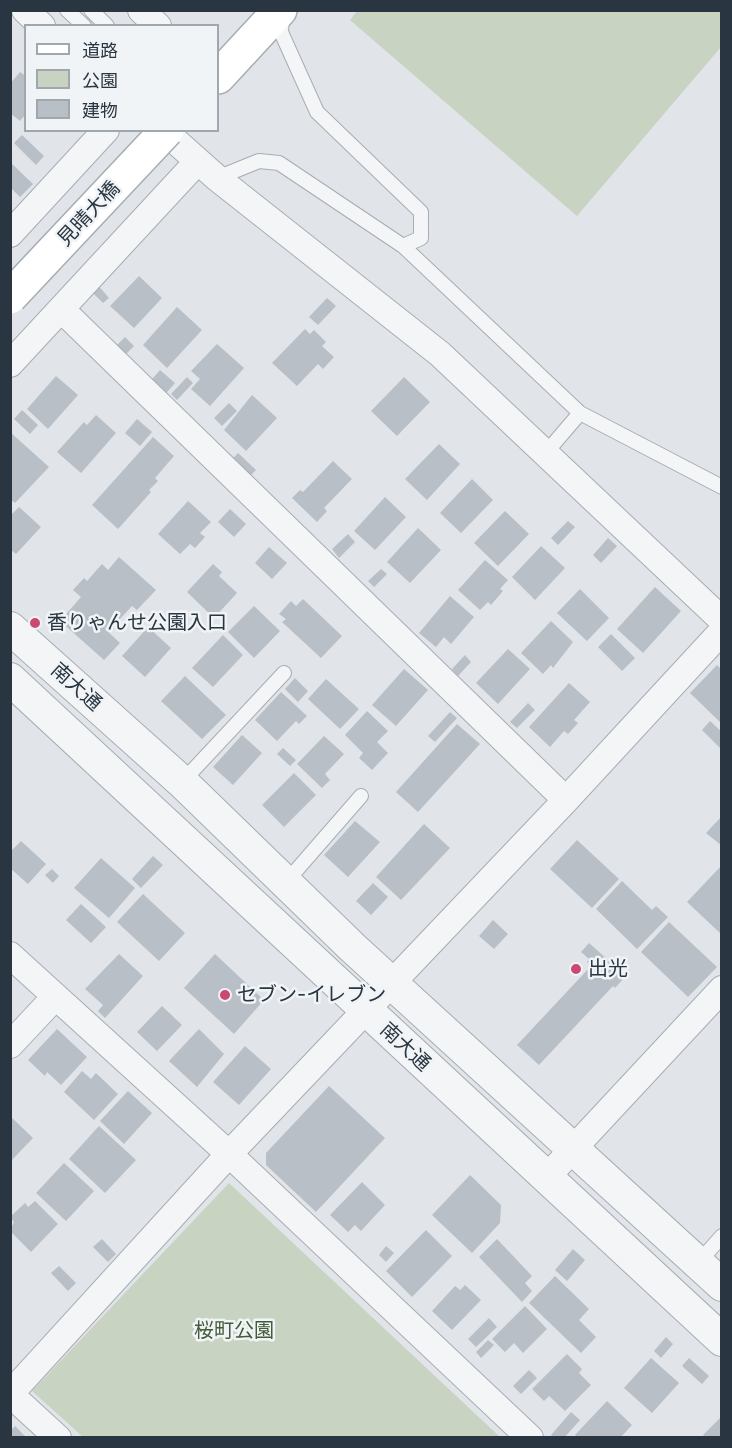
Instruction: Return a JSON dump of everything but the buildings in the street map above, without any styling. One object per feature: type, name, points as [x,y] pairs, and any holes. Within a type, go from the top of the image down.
[{"type":"main road","points":[[219,76],[281,10]]},
{"type":"main road","name":"見晴大橋","points":[[10,297],[163,132]]},
{"type":"street","points":[[25,10],[40,24]]},
{"type":"street","points":[[141,10],[156,24]]},
{"type":"street","points":[[10,234],[104,132]]},
{"type":"street","points":[[167,132],[217,178],[440,354],[544,455],[722,621]]},
{"type":"street","points":[[10,364],[198,161]]},
{"type":"street","points":[[62,310],[566,800]]},
{"type":"street","name":"南大通","points":[[10,628],[182,782],[392,983],[722,1285]]},
{"type":"street","points":[[58,1437],[10,1394],[229,1154],[566,800],[722,631]]},
{"type":"street","name":"南大通","points":[[10,679],[545,1179],[722,1340]]},
{"type":"street","points":[[10,955],[229,1154],[530,1437]]},
{"type":"street","points":[[545,1179],[719,997]]},
{"type":"street","points":[[10,1045],[55,998]]},
{"type":"lane","points":[[67,10],[82,24]]},
{"type":"lane","points":[[91,10],[104,24]]},
{"type":"lane","points":[[281,10],[281,32],[317,112],[421,212],[421,238],[403,246]]},
{"type":"lane","points":[[217,178],[259,161],[279,164],[403,246],[580,412],[722,487]]},
{"type":"lane","points":[[544,455],[580,412]]},
{"type":"lane","points":[[182,782],[284,673]]},
{"type":"lane","points":[[287,881],[361,796]]},
{"type":"lane","points":[[698,1263],[722,1236]]},
{"type":"green space","points":[[357,11],[721,11],[721,47],[577,216],[350,20]]},
{"type":"green space","name":"桜町公園","points":[[229,1183],[500,1437],[83,1437],[32,1391]]},
{"type":"place","name":"香りゃんせ公園入口","points":[[35,623]]},
{"type":"place","name":"出光","points":[[576,969]]},
{"type":"place","name":"セブン-イレブン","points":[[225,995]]}]
